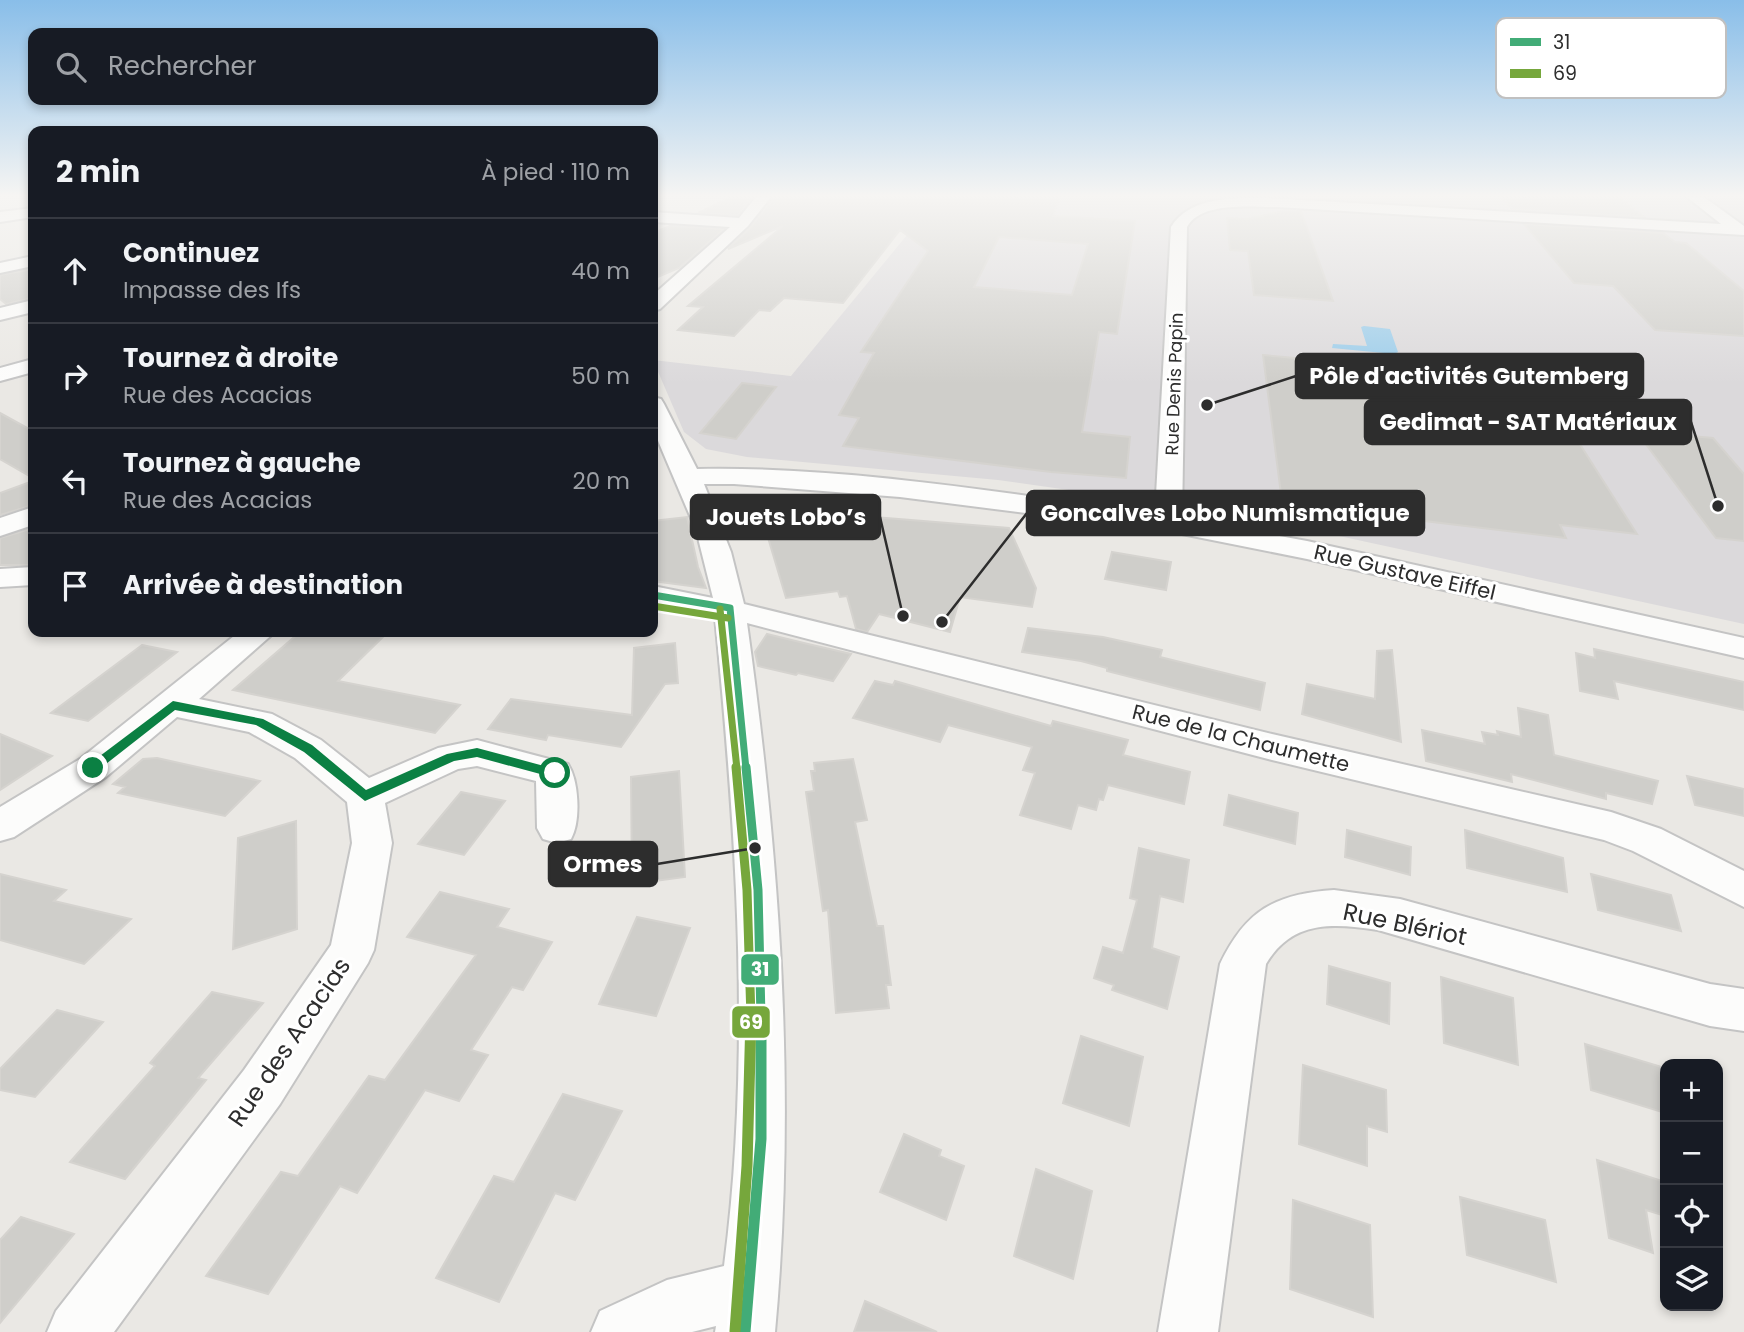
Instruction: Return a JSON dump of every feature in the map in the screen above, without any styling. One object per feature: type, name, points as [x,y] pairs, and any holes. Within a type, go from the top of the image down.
[{"type":"street","points":[[658,300],[703,259]]},
{"type":"street","name":"Rue Denis Papin","points":[[1167,523],[1170,508],[1178,259]]},
{"type":"street","points":[[0,268],[28,262]]},
{"type":"street","points":[[0,314],[28,307]]},
{"type":"street","points":[[2,374],[28,366]]},
{"type":"street","points":[[2,374],[28,385]]},
{"type":"street","points":[[621,1332],[667,1309],[748,1310],[761,1139],[758,890],[730,608],[703,505],[658,415]]},
{"type":"street","name":"Rue Gustave Eiffel","points":[[687,477],[734,476],[900,489],[1167,523],[1307,550],[1744,649]]},
{"type":"street","points":[[0,528],[28,517]]},
{"type":"street","points":[[0,578],[28,576]]},
{"type":"street","points":[[658,596],[730,608]]},
{"type":"street","name":"Rue de la Chaumette","points":[[730,608],[1272,747],[1611,827],[1647,840],[1744,890]]},
{"type":"street","points":[[0,826],[59,792],[173,705],[253,637]]},
{"type":"street","points":[[173,705],[259,722],[308,748],[365,796],[451,757],[477,753],[555,773],[557,828]]},
{"type":"street","name":"Rue des Acacias","points":[[77,1332],[262,1087],[352,950],[372,842],[365,796]]},
{"type":"street","name":"Rue Blériot","points":[[1188,1332],[1243,964],[1252,942],[1268,927],[1313,909],[1348,908],[1420,923],[1710,1005],[1744,1010]]},
{"type":"shaded area","points":[[887,259],[1744,259],[1744,624],[1238,514],[998,480],[747,457],[706,449],[684,432],[658,372],[658,361],[791,376]]},
{"type":"water","points":[[1361,327],[1390,329],[1398,352],[1394,354],[1332,348],[1333,344],[1367,346]]},
{"type":"building","points":[[658,259],[689,259],[679,268],[658,277]]},
{"type":"building","points":[[744,259],[877,259],[843,303],[784,298],[770,311],[759,310],[734,336],[678,330],[703,307],[688,306]]},
{"type":"building","points":[[923,259],[988,259],[974,287],[1072,295],[1083,259],[1129,259],[1117,334],[1099,332],[1082,432],[1130,437],[1126,478],[1051,472],[843,446],[859,418],[839,415],[874,353],[861,352]]},
{"type":"building","points":[[1249,259],[1318,259],[1333,301],[1254,295]]},
{"type":"building","points":[[1554,259],[1706,259],[1744,291],[1744,336],[1655,330],[1613,286],[1574,283]]},
{"type":"building","points":[[28,270],[28,299],[6,304],[0,299],[0,275]]},
{"type":"building","points":[[1263,355],[1539,380],[1637,534],[1560,525],[1566,538],[1408,519],[1405,507],[1281,494]]},
{"type":"building","points":[[742,383],[776,387],[736,439],[700,433]]},
{"type":"building","points":[[0,413],[28,428],[28,475],[0,459]]},
{"type":"building","points":[[1636,431],[1713,438],[1744,474],[1744,541],[1716,538]]},
{"type":"building","points":[[28,483],[28,507],[0,515],[0,493]]},
{"type":"building","points":[[774,504],[785,528],[773,530],[825,534],[835,509],[875,512],[874,517],[1009,528],[1036,588],[1032,607],[960,597],[950,632],[879,614],[867,632],[856,629],[847,596],[840,597],[838,591],[786,598],[766,531],[753,534],[743,509]]},
{"type":"building","points":[[687,517],[698,567],[706,588],[658,582],[658,520]]},
{"type":"building","points":[[28,530],[28,565],[0,565],[0,538]]},
{"type":"building","points":[[1112,552],[1171,562],[1166,590],[1105,579]]},
{"type":"building","points":[[1028,628],[1103,637],[1162,650],[1160,657],[1265,683],[1260,710],[1107,671],[1107,668],[1081,661],[1022,652]]},
{"type":"building","points":[[767,634],[851,654],[833,681],[758,666],[755,652]]},
{"type":"building","points":[[294,637],[383,637],[338,681],[460,705],[435,733],[233,690]]},
{"type":"building","points":[[675,643],[678,683],[665,684],[621,747],[548,735],[546,740],[488,729],[511,699],[632,715],[634,648]]},
{"type":"building","points":[[142,645],[177,652],[88,721],[51,713]]},
{"type":"building","points":[[1594,649],[1744,682],[1744,710],[1614,681],[1618,699],[1580,691],[1576,653],[1595,658]]},
{"type":"building","points":[[1392,650],[1401,742],[1302,714],[1307,684],[1375,699],[1377,651]]},
{"type":"building","points":[[875,681],[893,685],[895,681],[1051,726],[1053,721],[1128,740],[1123,755],[1190,772],[1184,804],[1108,785],[1096,810],[1078,805],[1071,829],[1020,815],[1035,773],[1023,770],[1032,747],[948,725],[940,742],[853,718]]},
{"type":"building","points":[[1518,708],[1548,715],[1554,755],[1658,781],[1652,804],[1606,793],[1606,799],[1511,774],[1512,782],[1426,761],[1422,730],[1485,744],[1482,732],[1498,735],[1497,731],[1521,737]]},
{"type":"building","points":[[0,734],[52,756],[0,790]]},
{"type":"building","points":[[157,758],[260,781],[225,816],[118,793],[125,787],[113,784],[143,759]]},
{"type":"building","points":[[853,759],[867,820],[855,822],[877,926],[883,926],[891,985],[886,985],[889,1008],[836,1013],[828,910],[823,911],[806,792],[814,791],[811,771],[815,771],[814,763]]},
{"type":"building","points":[[679,771],[685,877],[632,884],[631,777]]},
{"type":"building","points":[[1687,776],[1744,789],[1744,816],[1695,805]]},
{"type":"building","points":[[461,792],[505,801],[464,855],[418,844]]},
{"type":"building","points":[[1229,795],[1298,813],[1295,844],[1224,825]]},
{"type":"building","points":[[296,821],[297,929],[233,949],[238,838]]},
{"type":"building","points":[[1347,830],[1411,847],[1410,875],[1345,857]]},
{"type":"building","points":[[1465,830],[1563,858],[1567,892],[1467,868]]},
{"type":"building","points":[[1139,848],[1189,860],[1183,902],[1160,896],[1152,948],[1179,957],[1167,1009],[1112,990],[1114,985],[1094,978],[1103,947],[1123,953],[1137,900],[1130,898]]},
{"type":"building","points":[[0,874],[66,890],[54,901],[131,919],[84,964],[0,940]]},
{"type":"building","points":[[1591,874],[1671,895],[1681,931],[1598,910]]},
{"type":"building","points":[[440,892],[509,909],[497,927],[552,942],[523,990],[512,987],[471,1050],[488,1055],[459,1101],[425,1090],[357,1193],[340,1186],[268,1294],[206,1276],[281,1172],[298,1176],[369,1076],[385,1080],[476,955],[407,937]]},
{"type":"building","points":[[637,917],[690,928],[656,1016],[599,1004]]},
{"type":"building","points":[[1329,966],[1390,983],[1389,1024],[1327,1004]]},
{"type":"building","points":[[1441,977],[1513,998],[1518,1065],[1444,1043]]},
{"type":"building","points":[[212,992],[263,1003],[198,1078],[206,1080],[125,1179],[70,1162],[155,1066],[150,1063]]},
{"type":"building","points":[[57,1010],[103,1022],[35,1097],[0,1090],[0,1069]]},
{"type":"building","points":[[1081,1036],[1143,1057],[1129,1126],[1063,1103]]},
{"type":"building","points":[[1585,1044],[1660,1066],[1660,1111],[1591,1090]]},
{"type":"building","points":[[1303,1065],[1386,1090],[1387,1132],[1367,1126],[1367,1166],[1299,1144]]},
{"type":"building","points":[[563,1094],[622,1111],[575,1200],[555,1193],[499,1302],[436,1278],[494,1176],[514,1182]]},
{"type":"building","points":[[904,1134],[941,1150],[939,1156],[964,1166],[946,1220],[880,1192]]},
{"type":"building","points":[[1597,1160],[1660,1180],[1660,1214],[1646,1210],[1653,1253],[1609,1238]]},
{"type":"building","points":[[1036,1169],[1092,1191],[1073,1279],[1014,1256]]},
{"type":"building","points":[[1460,1197],[1545,1220],[1556,1282],[1467,1255]]},
{"type":"building","points":[[1293,1200],[1370,1225],[1373,1317],[1290,1289]]},
{"type":"building","points":[[21,1217],[74,1234],[0,1323],[0,1240]]},
{"type":"building","points":[[865,1301],[937,1332],[854,1332]]},
{"type":"transit line","name":"31","points":[[658,596],[730,608]]},
{"type":"transit line","name":"69","points":[[658,607],[728,618]]},
{"type":"transit line","name":"31","points":[[730,608],[758,890],[761,996],[761,1139],[745,1332]]},
{"type":"transit line","name":"69","points":[[720,609],[738,785],[750,945],[750,1110],[735,1331]]},
{"type":"place","name":"Pôle d'activités Gutemberg","points":[[1207,405]]},
{"type":"place","name":"Gedimat - SAT Matériaux","points":[[1718,506]]},
{"type":"place","name":"Jouets Lobo’s","points":[[903,616]]},
{"type":"place","name":"Goncalves Lobo Numismatique","points":[[942,622]]},
{"type":"place","name":"Ormes","points":[[755,848]]},
{"type":"route","points":[[93,768],[173,705],[259,722],[308,748],[365,796],[451,757],[477,753],[555,773]]}]
